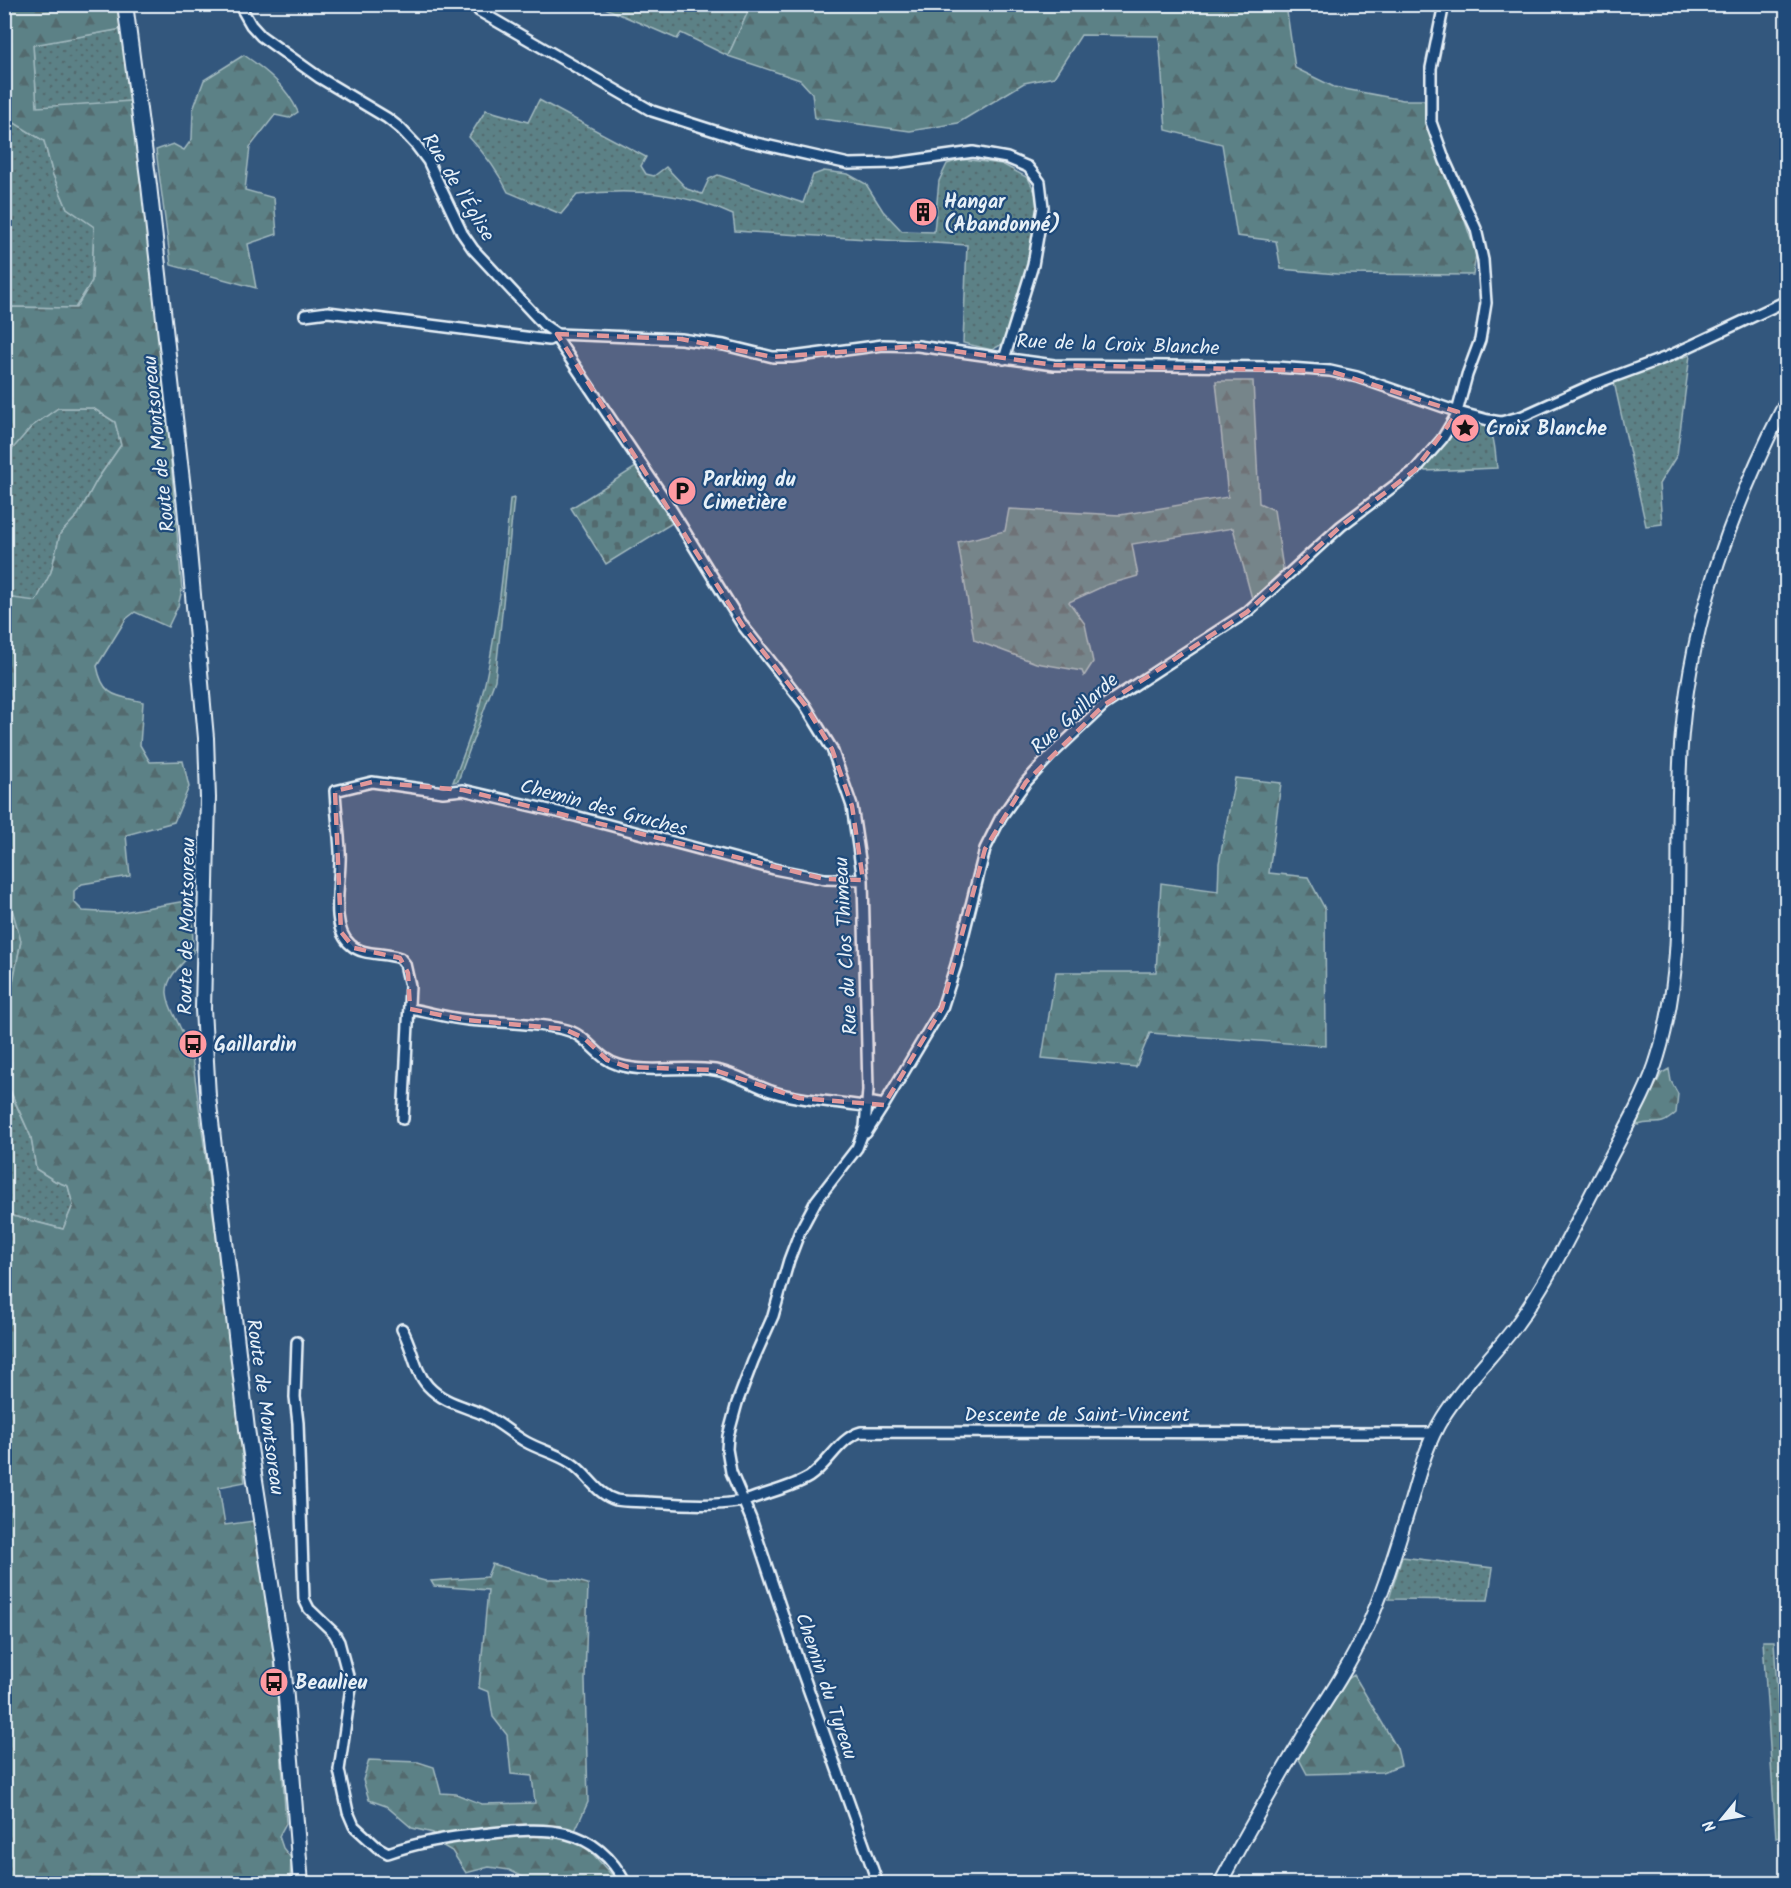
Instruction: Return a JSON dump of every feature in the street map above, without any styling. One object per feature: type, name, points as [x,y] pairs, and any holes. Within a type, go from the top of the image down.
[{"type":"main road","name":"Route de Montsoreau","points":[[125,4],[149,185],[185,507],[206,738],[208,798],[203,1009],[207,1096],[247,1429],[282,1649],[301,1884]]},
{"type":"street","name":"Rue de l'Église","points":[[239,4],[250,25],[261,36],[320,78],[387,118],[401,129],[428,162],[462,233],[473,249],[544,325],[557,334]]},
{"type":"street","points":[[476,4],[479,10],[489,17],[651,111],[743,140],[849,164],[895,163],[973,152],[1007,158],[1028,167],[1040,182],[1043,207],[1033,265],[1004,358]]},
{"type":"street","name":"Rue Gaillarde","points":[[862,1137],[870,1128],[942,1008],[956,965],[985,849],[1001,817],[1026,782],[1104,705],[1247,612],[1341,526],[1414,470],[1442,439],[1458,412],[1467,375],[1480,339],[1486,303],[1483,260],[1476,229],[1445,161],[1431,122],[1431,68],[1444,4]]},
{"type":"street","name":"Rue de la Croix Blanche","points":[[305,315],[328,312],[549,340],[557,334],[681,339],[724,345],[773,357],[792,357],[883,345],[918,346],[1054,364],[1265,367],[1330,371],[1357,377],[1458,412],[1501,422],[1523,416],[1594,384],[1667,357],[1786,300]]},
{"type":"street","name":"Rue du Clos Thimeau","points":[[557,334],[557,339],[666,501],[743,626],[805,705],[832,748],[852,806],[863,880],[868,1104],[862,1137],[847,1162],[816,1201],[800,1231],[773,1316],[737,1403],[728,1436],[728,1455],[731,1472],[743,1501]]},
{"type":"street","points":[[1220,1884],[1269,1793],[1365,1633],[1388,1577],[1420,1469],[1434,1433],[1454,1400],[1512,1330],[1543,1284],[1647,1086],[1658,1056],[1667,1019],[1679,910],[1682,737],[1693,654],[1717,561],[1764,448],[1786,402]]},
{"type":"street","name":"Chemin des Gruches","points":[[410,1009],[408,973],[400,958],[354,948],[341,932],[338,892],[340,856],[335,791],[372,782],[443,792],[463,790],[575,816],[774,869],[825,879],[863,880]]},
{"type":"street","points":[[403,1119],[410,1009],[466,1020],[564,1029],[575,1032],[584,1038],[597,1054],[619,1065],[649,1069],[714,1070],[732,1074],[787,1096],[864,1106],[873,1103],[884,1105]]},
{"type":"street","name":"Descente de Saint-Vincent","points":[[402,1329],[410,1343],[417,1370],[438,1396],[497,1422],[526,1442],[570,1462],[607,1496],[618,1500],[687,1504],[743,1501],[807,1479],[823,1467],[849,1435],[861,1432],[1434,1433]]},
{"type":"street","points":[[297,1342],[295,1397],[298,1423],[304,1599],[309,1609],[339,1642],[351,1687],[340,1779],[352,1823],[388,1853],[412,1844],[443,1838],[529,1830],[560,1832],[573,1835],[598,1848],[613,1864],[626,1884]]},
{"type":"street","name":"Chemin du Tyreau","points":[[743,1501],[878,1884]]},
{"type":"highlighted area","points":[[557,334],[681,339],[773,357],[918,346],[1054,365],[1330,371],[1458,412],[1415,470],[1341,526],[1247,612],[1104,705],[1026,782],[985,849],[942,1008],[884,1105],[799,1098],[714,1070],[628,1067],[607,1060],[584,1038],[564,1029],[466,1020],[410,1009],[408,973],[400,958],[354,948],[341,932],[335,791],[372,782],[463,790],[825,879],[863,880],[852,806],[832,749],[805,705],[743,626]]},
{"type":"green space","points":[[751,4],[728,56],[681,33],[677,39],[598,5]]},
{"type":"green space","points":[[5,5],[119,5],[122,29],[33,45],[37,107],[132,101],[167,415],[182,590],[178,606],[168,627],[135,612],[126,619],[97,666],[103,684],[112,693],[143,702],[140,745],[150,762],[183,761],[189,787],[174,822],[126,835],[130,876],[82,884],[74,891],[74,902],[83,911],[117,913],[192,900],[193,952],[172,976],[167,993],[170,1007],[189,1048],[194,1070],[245,1482],[219,1487],[225,1525],[253,1521],[276,1675],[286,1823],[279,1836],[283,1848],[291,1858],[290,1883],[5,1883],[5,1214],[63,1229],[73,1205],[68,1186],[36,1169],[31,1137],[5,1079],[5,1024],[21,941],[12,909],[4,896],[5,597],[36,601],[51,572],[60,534],[78,515],[97,480],[121,445],[115,422],[93,408],[58,408],[31,427],[9,453],[5,452],[5,307],[76,308],[92,281],[94,227],[67,208],[53,175],[44,141],[13,122],[5,106]]},
{"type":"green space","points":[[751,5],[1286,5],[1295,68],[1334,87],[1403,100],[1424,100],[1476,254],[1473,275],[1337,274],[1281,269],[1276,241],[1237,236],[1222,144],[1166,130],[1159,36],[1081,35],[1054,77],[1024,83],[958,123],[910,131],[815,118],[812,93],[800,80],[728,56]]},
{"type":"green space","points":[[122,29],[132,101],[37,108],[33,45]]},
{"type":"green space","points":[[244,55],[275,80],[288,95],[298,112],[289,118],[275,115],[250,147],[245,190],[274,198],[277,234],[248,244],[256,288],[171,265],[156,150],[173,144],[184,150],[192,139],[193,110],[204,80]]},
{"type":"green space","points":[[539,100],[646,157],[641,166],[646,174],[654,176],[666,167],[687,189],[702,194],[709,179],[718,175],[803,203],[813,175],[824,171],[848,174],[866,184],[883,211],[902,231],[934,232],[939,181],[947,164],[962,159],[1002,164],[1028,178],[1039,206],[1030,260],[1004,343],[992,350],[963,343],[967,245],[735,231],[733,215],[715,207],[676,197],[637,192],[577,195],[561,214],[508,192],[491,163],[469,137],[486,110],[528,122]]},
{"type":"green space","points":[[4,106],[13,122],[44,141],[53,175],[67,208],[94,226],[92,281],[75,308],[5,307]]},
{"type":"green space","points":[[1690,355],[1677,455],[1659,484],[1662,524],[1646,526],[1614,382]]},
{"type":"green space","points":[[1216,381],[1253,381],[1259,503],[1274,510],[1284,575],[1254,606],[1233,528],[1132,544],[1138,576],[1106,585],[1069,602],[1085,624],[1093,662],[1084,676],[1082,671],[1036,663],[974,640],[958,542],[1005,531],[1009,509],[1120,515],[1228,497]]},
{"type":"green space","points":[[58,408],[93,408],[115,422],[121,445],[97,480],[78,515],[60,534],[51,572],[36,602],[5,597],[5,452],[9,453],[31,427]]},
{"type":"green space","points":[[1464,420],[1482,423],[1491,432],[1497,468],[1425,471],[1423,467],[1456,424]]},
{"type":"green space","points":[[639,465],[674,522],[606,564],[571,508]]},
{"type":"green space","points":[[514,498],[495,680],[458,781],[453,782],[474,724],[486,679],[499,602],[510,499]]},
{"type":"green space","points":[[1235,778],[1281,783],[1269,873],[1308,877],[1325,909],[1326,1046],[1150,1033],[1136,1067],[1042,1058],[1056,972],[1156,972],[1161,883],[1218,891],[1219,863]]},
{"type":"green space","points":[[5,896],[12,909],[21,941],[5,1024]]},
{"type":"green space","points":[[1669,1069],[1671,1081],[1678,1094],[1676,1113],[1660,1123],[1638,1125],[1636,1122],[1662,1073]]},
{"type":"green space","points":[[4,1079],[31,1137],[36,1169],[68,1186],[73,1205],[63,1229],[5,1214]]},
{"type":"green space","points":[[1402,1557],[1493,1568],[1488,1600],[1389,1599]]},
{"type":"green space","points":[[492,1564],[547,1579],[570,1579],[588,1584],[585,1680],[588,1802],[574,1833],[619,1883],[535,1883],[509,1870],[489,1867],[466,1873],[452,1851],[438,1843],[433,1833],[412,1828],[386,1806],[369,1800],[363,1780],[369,1760],[418,1762],[434,1767],[441,1793],[456,1794],[482,1804],[535,1803],[532,1776],[511,1774],[507,1735],[493,1717],[489,1692],[479,1688],[488,1590],[434,1586],[431,1581],[487,1577]]},
{"type":"green space","points":[[1763,1641],[1774,1641],[1786,1833],[1776,1838]]},
{"type":"green space","points":[[1354,1675],[1397,1748],[1401,1765],[1382,1772],[1307,1774],[1298,1757],[1345,1681]]},
{"type":"place","name":"Hangar (Abandonné)","points":[[923,212]]},
{"type":"place","name":"Croix Blanche","points":[[1465,428]]},
{"type":"place","name":"Parking du Cimetière","points":[[682,491]]},
{"type":"place","name":"Gaillardin","points":[[193,1044]]},
{"type":"place","name":"Beaulieu","points":[[274,1682]]}]
